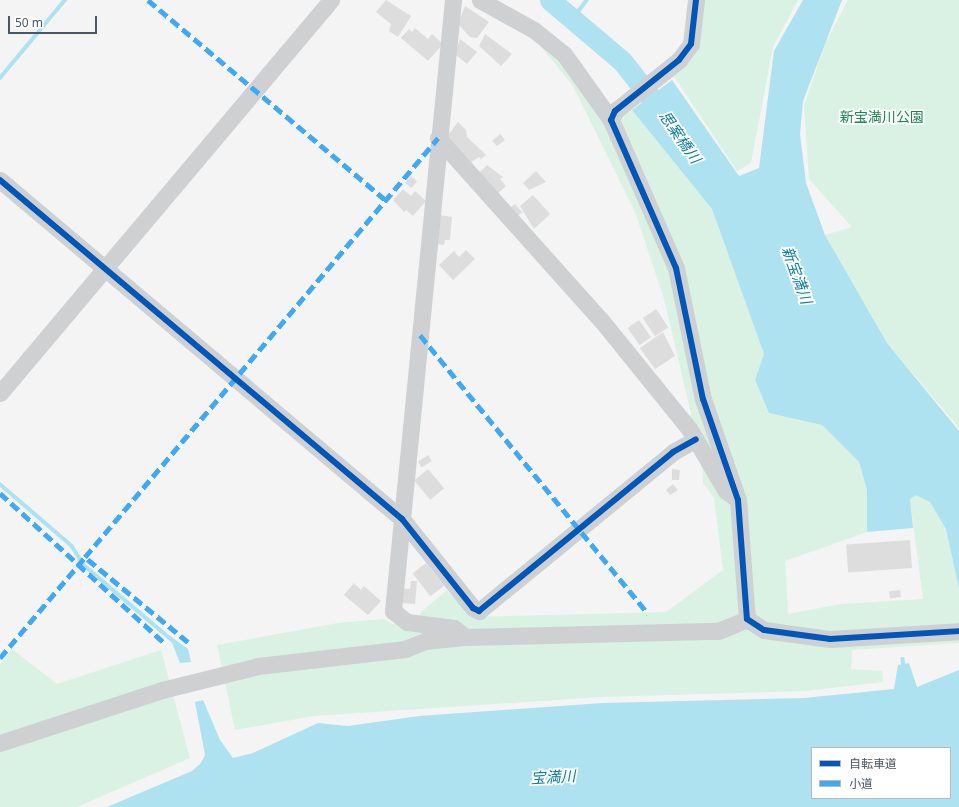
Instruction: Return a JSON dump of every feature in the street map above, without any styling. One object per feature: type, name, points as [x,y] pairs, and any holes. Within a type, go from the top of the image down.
[{"type":"street","points":[[0,393],[331,0]]},
{"type":"street","points":[[452,0],[393,611],[407,622],[454,628],[464,637]]},
{"type":"street","points":[[480,0],[534,30],[564,54],[613,116],[676,268],[703,399],[738,500],[747,619]]},
{"type":"street","points":[[613,116],[678,60],[690,44],[696,0]]},
{"type":"street","points":[[438,138],[601,320],[696,439],[726,491],[738,500]]},
{"type":"street","points":[[0,180],[402,519],[473,608],[483,611],[673,452],[696,439]]},
{"type":"street","points":[[747,619],[764,630],[830,640],[959,630]]},
{"type":"street","points":[[0,743],[162,690],[258,666],[405,649],[424,641],[464,637],[718,631],[747,619]]},
{"type":"green space","points":[[702,0],[798,0],[773,47],[751,163],[737,171],[673,75]]},
{"type":"green space","name":"新宝満川公園","points":[[848,0],[959,0],[959,428],[887,343],[825,235],[852,227],[809,179],[804,106],[825,44]]},
{"type":"green space","points":[[533,37],[622,115],[632,110],[712,209],[764,354],[755,380],[769,413],[822,425],[859,462],[867,490],[867,532],[785,561],[788,614],[841,604],[923,599],[910,499],[916,494],[930,502],[946,529],[959,589],[959,643],[852,650],[851,669],[882,671],[883,682],[805,691],[601,697],[314,716],[235,730],[217,645],[338,623],[384,619],[392,624],[416,624],[421,612],[447,590],[471,617],[666,612],[723,570],[714,498],[703,483],[702,443],[688,421],[691,413],[664,299],[635,212],[573,86]]},
{"type":"green space","points":[[12,649],[57,684],[161,650],[190,758],[77,807],[0,807],[0,664]]},
{"type":"water","name":"新宝満川","points":[[803,0],[842,0],[803,101],[800,134],[806,183],[825,235],[887,343],[959,431],[959,589],[946,529],[930,502],[916,495],[910,499],[913,528],[867,532],[867,490],[859,462],[822,425],[769,413],[755,380],[764,354],[712,209],[632,110],[672,80],[739,176],[759,168],[774,51]]},
{"type":"water","points":[[169,635],[188,649],[191,662],[180,663]]},
{"type":"water","name":"宝満川","points":[[909,663],[917,687],[959,670],[959,807],[107,807],[192,771],[201,763],[205,755],[195,702],[203,700],[220,740],[233,758],[253,753],[318,723],[348,726],[419,716],[602,703],[804,698],[894,689],[898,665]]},
{"type":"building","points":[[386,0],[411,16],[398,37],[389,31],[391,24],[376,12]]},
{"type":"building","points":[[465,6],[489,22],[477,38],[470,37],[458,24]]},
{"type":"building","points":[[415,28],[428,39],[432,34],[443,44],[428,61],[401,38],[409,29],[412,32]]},
{"type":"building","points":[[485,34],[512,54],[501,66],[479,46]]},
{"type":"building","points":[[460,39],[477,52],[467,64],[455,54]]},
{"type":"building","points":[[458,122],[466,130],[467,137],[486,155],[481,159],[479,157],[470,163],[446,138]]},
{"type":"building","points":[[500,134],[505,140],[497,146],[492,141]]},
{"type":"building","points":[[487,165],[503,177],[500,179],[506,186],[494,197],[475,177]]},
{"type":"building","points":[[536,171],[546,182],[529,190],[523,183]]},
{"type":"building","points":[[411,176],[417,181],[411,188],[405,183]]},
{"type":"building","points":[[403,189],[411,196],[415,191],[426,201],[413,216],[406,210],[404,212],[393,200]]},
{"type":"building","points":[[533,195],[550,214],[534,229],[520,206]]},
{"type":"building","points":[[515,204],[522,212],[515,219],[507,211]]},
{"type":"building","points":[[439,215],[452,217],[450,240],[445,240],[444,245],[437,244]]},
{"type":"building","points":[[466,250],[475,259],[453,280],[439,265],[454,251],[459,257]]},
{"type":"building","points":[[656,309],[668,327],[655,336],[643,318]]},
{"type":"building","points":[[639,320],[651,337],[640,345],[628,328]]},
{"type":"building","points":[[663,332],[675,356],[655,369],[640,348]]},
{"type":"building","points":[[428,455],[432,461],[422,468],[418,462]]},
{"type":"building","points":[[428,469],[444,488],[430,500],[414,481]]},
{"type":"building","points":[[672,469],[680,470],[679,480],[672,480]]},
{"type":"building","points":[[673,484],[678,490],[670,495],[666,490]]},
{"type":"building","points":[[910,540],[912,568],[848,572],[846,544]]},
{"type":"building","points":[[426,563],[444,586],[430,596],[413,573]]},
{"type":"building","points":[[411,581],[417,581],[415,604],[400,603],[402,588],[410,589]]},
{"type":"building","points":[[354,583],[361,590],[364,586],[381,601],[368,615],[344,595]]},
{"type":"building","points":[[900,590],[901,597],[890,598],[889,592]]},
{"type":"waterway","points":[[0,78],[65,0]]},
{"type":"waterway","name":"思案橋川","points":[[550,0],[622,61],[667,118]]},
{"type":"waterway","points":[[574,17],[587,0]]},
{"type":"waterway","points":[[0,484],[72,546],[84,565],[172,640]]},
{"type":"waterway","points":[[903,659],[904,668]]},
{"type":"marked path","points":[[148,0],[384,199]]},
{"type":"marked path","points":[[188,642],[85,557],[438,138]]},
{"type":"marked path","points":[[420,335],[648,614]]},
{"type":"marked path","points":[[0,493],[164,643]]},
{"type":"marked path","points":[[0,658],[85,557]]},
{"type":"cycle path","points":[[696,0],[691,44],[679,60],[615,111],[611,120],[676,268],[703,399],[738,500],[747,619],[764,630],[830,639],[959,631]]},
{"type":"cycle path","points":[[0,180],[402,519],[473,608],[479,611],[673,452],[696,439]]}]
